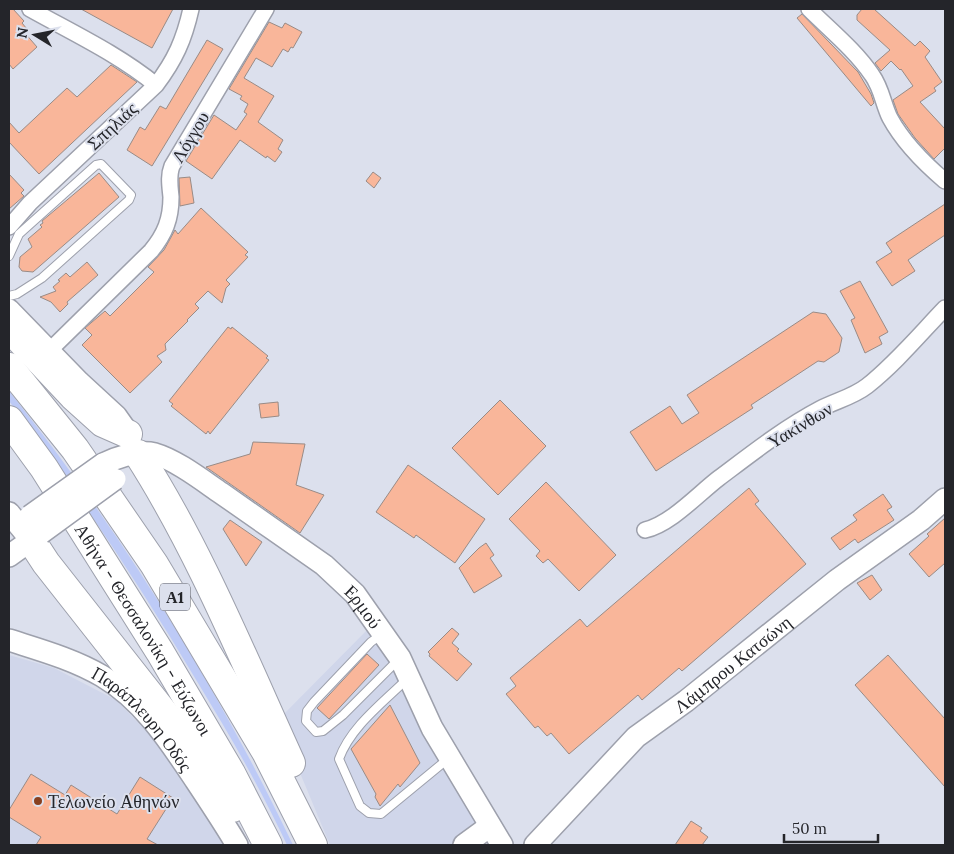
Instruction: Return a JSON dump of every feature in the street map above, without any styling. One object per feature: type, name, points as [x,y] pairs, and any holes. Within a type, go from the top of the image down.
[{"type":"highway","points":[[9,328],[74,396],[103,423],[133,444],[161,490],[212,592],[311,805],[326,845]]},
{"type":"highway","name":"Α1","points":[[9,368],[75,449],[154,564],[266,752],[313,845]]},
{"type":"highway","name":"Αθήνα - Θεσσαλονίκη - Εύζωνοι","points":[[9,420],[44,468],[160,652],[232,773],[268,845]]},
{"type":"highway","points":[[23,526],[52,571],[193,750],[255,845]]},
{"type":"street","points":[[30,9],[98,45],[142,73],[156,85]]},
{"type":"street","name":"Σπηλιάς","points":[[9,227],[30,203],[156,85],[172,64],[187,28],[191,9]]},
{"type":"street","name":"Λόγγου","points":[[48,352],[160,240],[167,226],[170,212],[169,172],[266,9]]},
{"type":"street","points":[[809,9],[863,62],[881,91],[890,118],[900,133],[916,153],[945,181]]},
{"type":"street","name":"Υακίνθων","points":[[645,530],[668,519],[719,478],[787,429],[821,409],[866,388],[945,308]]},
{"type":"street","points":[[9,310],[48,352],[116,416],[133,444],[125,470],[108,471],[23,526],[9,556]]},
{"type":"street","name":"Ερμού","points":[[133,444],[162,457],[198,477],[324,565],[355,594],[400,658],[432,728],[502,845]]},
{"type":"street","name":"Λάμπρου Κατσώνη","points":[[535,845],[636,737],[686,701],[837,580],[921,520],[945,499]]},
{"type":"street","name":"Παράπλευρη Οδός","points":[[9,640],[60,657],[102,676],[143,709],[170,742],[237,845]]},
{"type":"street","points":[[464,845],[490,826]]},
{"type":"lane","points":[[9,256],[19,234],[96,165],[101,164],[130,195],[128,200],[42,278],[17,294],[9,296]]},
{"type":"lane","points":[[383,633],[371,642],[314,702],[307,711],[306,721],[316,732],[323,731],[343,715],[400,658]]},
{"type":"lane","points":[[410,677],[368,717],[344,746],[339,759],[360,806],[369,813],[381,814],[449,758]]},
{"type":"shaded area","points":[[9,391],[89,498],[164,610],[232,726],[293,845],[287,845],[267,804],[233,743],[154,610],[59,469],[9,401]]},
{"type":"shaded area","points":[[371,626],[481,822],[451,845],[330,845],[278,720]]},
{"type":"shaded area","points":[[9,655],[54,668],[116,700],[154,739],[206,810],[225,845],[9,845]]},
{"type":"building","points":[[9,9],[13,9],[24,21],[22,23],[27,29],[24,32],[37,47],[13,69],[9,64]]},
{"type":"building","points":[[81,9],[173,9],[152,48]]},
{"type":"building","points":[[862,9],[874,9],[915,46],[920,41],[930,51],[925,57],[942,82],[934,88],[936,91],[920,102],[945,129],[945,148],[934,159],[915,138],[898,114],[893,100],[913,86],[901,69],[891,61],[881,71],[875,63],[890,50],[857,20],[857,15]]},
{"type":"building","points":[[802,14],[858,72],[871,94],[874,103],[871,106],[797,18]]},
{"type":"building","points":[[269,22],[282,28],[285,23],[302,32],[293,48],[291,47],[288,52],[283,49],[272,67],[256,58],[244,78],[274,96],[258,122],[283,140],[278,149],[282,152],[275,162],[240,140],[212,179],[186,161],[214,115],[236,130],[247,114],[244,112],[248,104],[240,99],[242,96],[229,89]]},
{"type":"building","points":[[207,40],[223,49],[152,166],[127,150],[140,127],[145,130],[160,106],[166,109]]},
{"type":"building","points":[[111,65],[137,82],[39,174],[9,142],[9,122],[19,133],[67,88],[77,97]]},
{"type":"building","points":[[373,172],[381,178],[374,188],[366,181]]},
{"type":"building","points":[[99,173],[119,197],[33,272],[22,271],[19,267],[20,257],[32,247],[28,239],[42,227],[40,225],[43,223],[42,221]]},
{"type":"building","points":[[9,174],[24,190],[21,193],[24,196],[9,209]]},
{"type":"building","points":[[190,177],[194,203],[180,206],[179,178]]},
{"type":"building","points":[[945,204],[945,235],[908,260],[915,271],[892,286],[876,262],[892,252],[886,243]]},
{"type":"building","points":[[201,208],[248,252],[245,255],[248,257],[226,280],[230,284],[226,288],[222,303],[208,291],[195,304],[199,308],[165,344],[166,350],[157,356],[162,362],[130,393],[82,345],[92,335],[85,328],[105,311],[110,316],[154,272],[148,267],[164,250],[175,230],[178,234]]},
{"type":"building","points":[[87,262],[98,275],[67,302],[68,304],[60,312],[51,302],[40,297],[56,291],[53,287],[60,281],[58,280],[66,273],[70,277]]},
{"type":"building","points":[[860,281],[888,332],[879,337],[882,344],[865,353],[851,320],[855,318],[840,291]]},
{"type":"building","points":[[813,312],[826,314],[842,338],[839,352],[824,362],[818,361],[751,405],[753,408],[656,471],[630,432],[670,406],[682,424],[699,413],[687,395]]},
{"type":"building","points":[[228,327],[231,329],[232,327],[268,356],[266,358],[269,360],[210,434],[208,431],[206,434],[171,406],[173,404],[169,401]]},
{"type":"building","points":[[500,400],[546,446],[498,495],[452,448]]},
{"type":"building","points":[[278,402],[279,416],[261,418],[259,404]]},
{"type":"building","points":[[253,442],[305,444],[296,485],[324,495],[300,533],[206,467],[250,454]]},
{"type":"building","points":[[408,465],[485,519],[455,563],[416,535],[414,538],[376,512]]},
{"type":"building","points":[[546,482],[616,555],[579,591],[548,559],[543,563],[536,556],[540,551],[509,519]]},
{"type":"building","points":[[749,488],[759,501],[755,504],[806,564],[682,671],[679,668],[642,700],[638,695],[569,754],[551,733],[547,736],[538,726],[535,728],[506,694],[516,686],[510,678],[580,619],[587,627]]},
{"type":"building","points":[[883,494],[892,507],[887,510],[894,520],[858,543],[855,539],[840,550],[831,538],[857,520],[853,515]]},
{"type":"building","points":[[945,518],[945,563],[929,577],[909,554]]},
{"type":"building","points":[[230,520],[262,542],[246,566],[223,529]]},
{"type":"building","points":[[486,543],[494,555],[490,558],[502,576],[474,593],[459,568]]},
{"type":"building","points":[[872,575],[882,590],[870,600],[857,583]]},
{"type":"building","points":[[452,628],[459,634],[452,643],[459,649],[457,651],[472,664],[457,681],[429,656],[428,652]]},
{"type":"building","points":[[367,654],[379,665],[329,719],[317,708]]},
{"type":"building","points":[[888,655],[945,719],[945,787],[855,685]]},
{"type":"building","points":[[390,705],[420,763],[400,787],[398,784],[380,806],[375,797],[376,794],[351,749]]},
{"type":"building","points":[[31,774],[65,795],[71,785],[117,814],[140,777],[173,798],[147,839],[158,845],[36,845],[41,837],[9,817],[9,810]]},
{"type":"building","points":[[691,821],[702,828],[700,831],[708,837],[702,845],[675,845]]},
{"type":"place","name":"Τελωνείο Αθηνών","points":[[38,801]]}]
